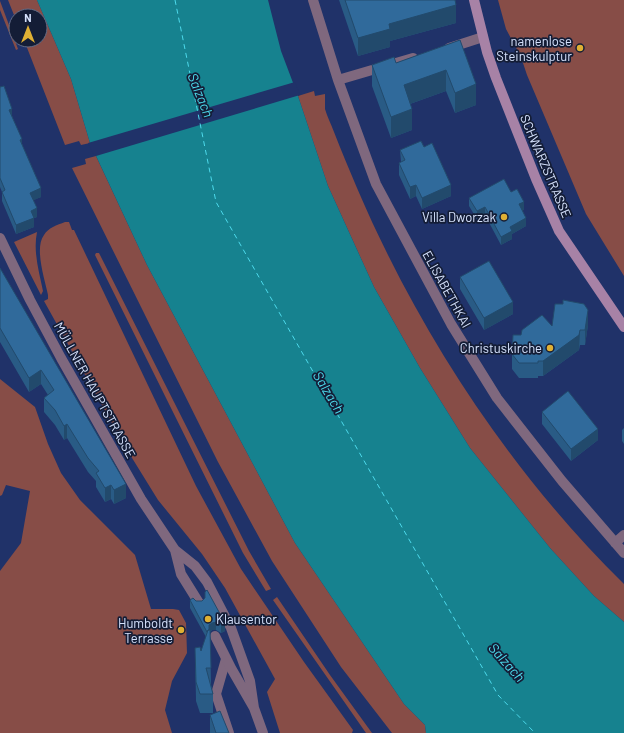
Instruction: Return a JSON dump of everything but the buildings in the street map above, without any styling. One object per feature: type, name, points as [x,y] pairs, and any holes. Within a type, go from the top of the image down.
[{"type":"main road","name":"SCHWARZSTRASSE","points":[[474,0],[483,37],[505,102],[559,231],[624,327]]},
{"type":"street","name":"ELISABETHKAI","points":[[314,0],[338,80],[376,184],[451,324],[497,398],[562,482],[624,553]]},
{"type":"street","points":[[438,51],[483,37]]},
{"type":"street","points":[[338,80],[423,55]]},
{"type":"street","name":"MÜLLNER HAUPTSTRASSE","points":[[0,238],[30,300],[141,499],[175,550],[195,566],[207,582],[231,628],[250,681],[254,708]]},
{"type":"street","points":[[615,542],[624,535]]},
{"type":"street","name":"MÜLLNER HAUPTSTRASSE","points":[[175,550],[180,574],[198,603]]},
{"type":"street","points":[[215,636],[226,659],[254,708],[263,733]]},
{"type":"street","points":[[226,659],[216,694],[229,733]]},
{"type":"shaded area","points":[[8,0],[37,0],[40,8],[11,8]]},
{"type":"shaded area","points":[[498,0],[624,0],[624,276],[586,214],[527,75],[521,57],[506,29]]},
{"type":"shaded area","points":[[0,1],[8,22],[8,30],[0,10]]},
{"type":"shaded area","points":[[48,26],[71,79],[90,143],[81,145],[79,141],[65,145],[27,48],[48,48]]},
{"type":"shaded area","points":[[314,91],[315,96],[325,94],[326,112],[357,188],[409,295],[439,348],[471,399],[543,496],[624,584],[624,622],[594,596],[550,548],[470,448],[420,368],[374,287],[328,186],[298,96]]},
{"type":"shaded area","points":[[96,156],[147,265],[295,543],[404,704],[425,725],[426,733],[392,733],[341,667],[272,561],[218,462],[72,168],[86,164],[85,159]]},
{"type":"shaded area","points":[[65,222],[69,222],[72,230],[74,230],[196,486],[241,569],[304,662],[353,730],[352,733],[280,733],[267,692],[275,679],[225,588],[202,554],[158,500],[124,445],[44,301],[48,299],[48,295],[41,264],[41,241],[48,230]]},
{"type":"shaded area","points":[[37,232],[36,254],[43,291],[41,295],[14,242]]},
{"type":"shaded area","points":[[96,253],[99,253],[249,551],[271,589],[266,591],[243,553],[95,255]]},
{"type":"shaded area","points":[[0,379],[35,407],[48,444],[61,473],[80,500],[135,555],[151,609],[179,610],[186,623],[187,653],[172,681],[165,710],[172,733],[0,733],[0,571],[21,543],[30,491],[6,485],[2,495],[0,496]]},
{"type":"shaded area","points":[[277,597],[330,675],[372,733],[366,733],[273,600]]},
{"type":"water","name":"Salzach","points":[[37,0],[268,0],[281,51],[298,96],[328,186],[374,287],[420,368],[470,448],[550,548],[594,596],[624,622],[624,733],[426,733],[425,725],[404,704],[295,543],[147,265],[90,143],[71,79],[48,26],[48,8],[40,8]]},
{"type":"pier","points":[[295,82],[300,95],[96,156],[94,156],[88,143]]},
{"type":"ferry route","points":[[175,0],[216,202],[498,695],[535,733]]},
{"type":"place","name":"namenlose Steinskulptur","points":[[580,48]]},
{"type":"place","name":"Villa Dworzak","points":[[504,217]]},
{"type":"place","name":"Christuskirche","points":[[550,348]]},
{"type":"place","name":"Klausentor","points":[[208,619]]},
{"type":"place","name":"Humboldt Terrasse","points":[[181,630]]}]
